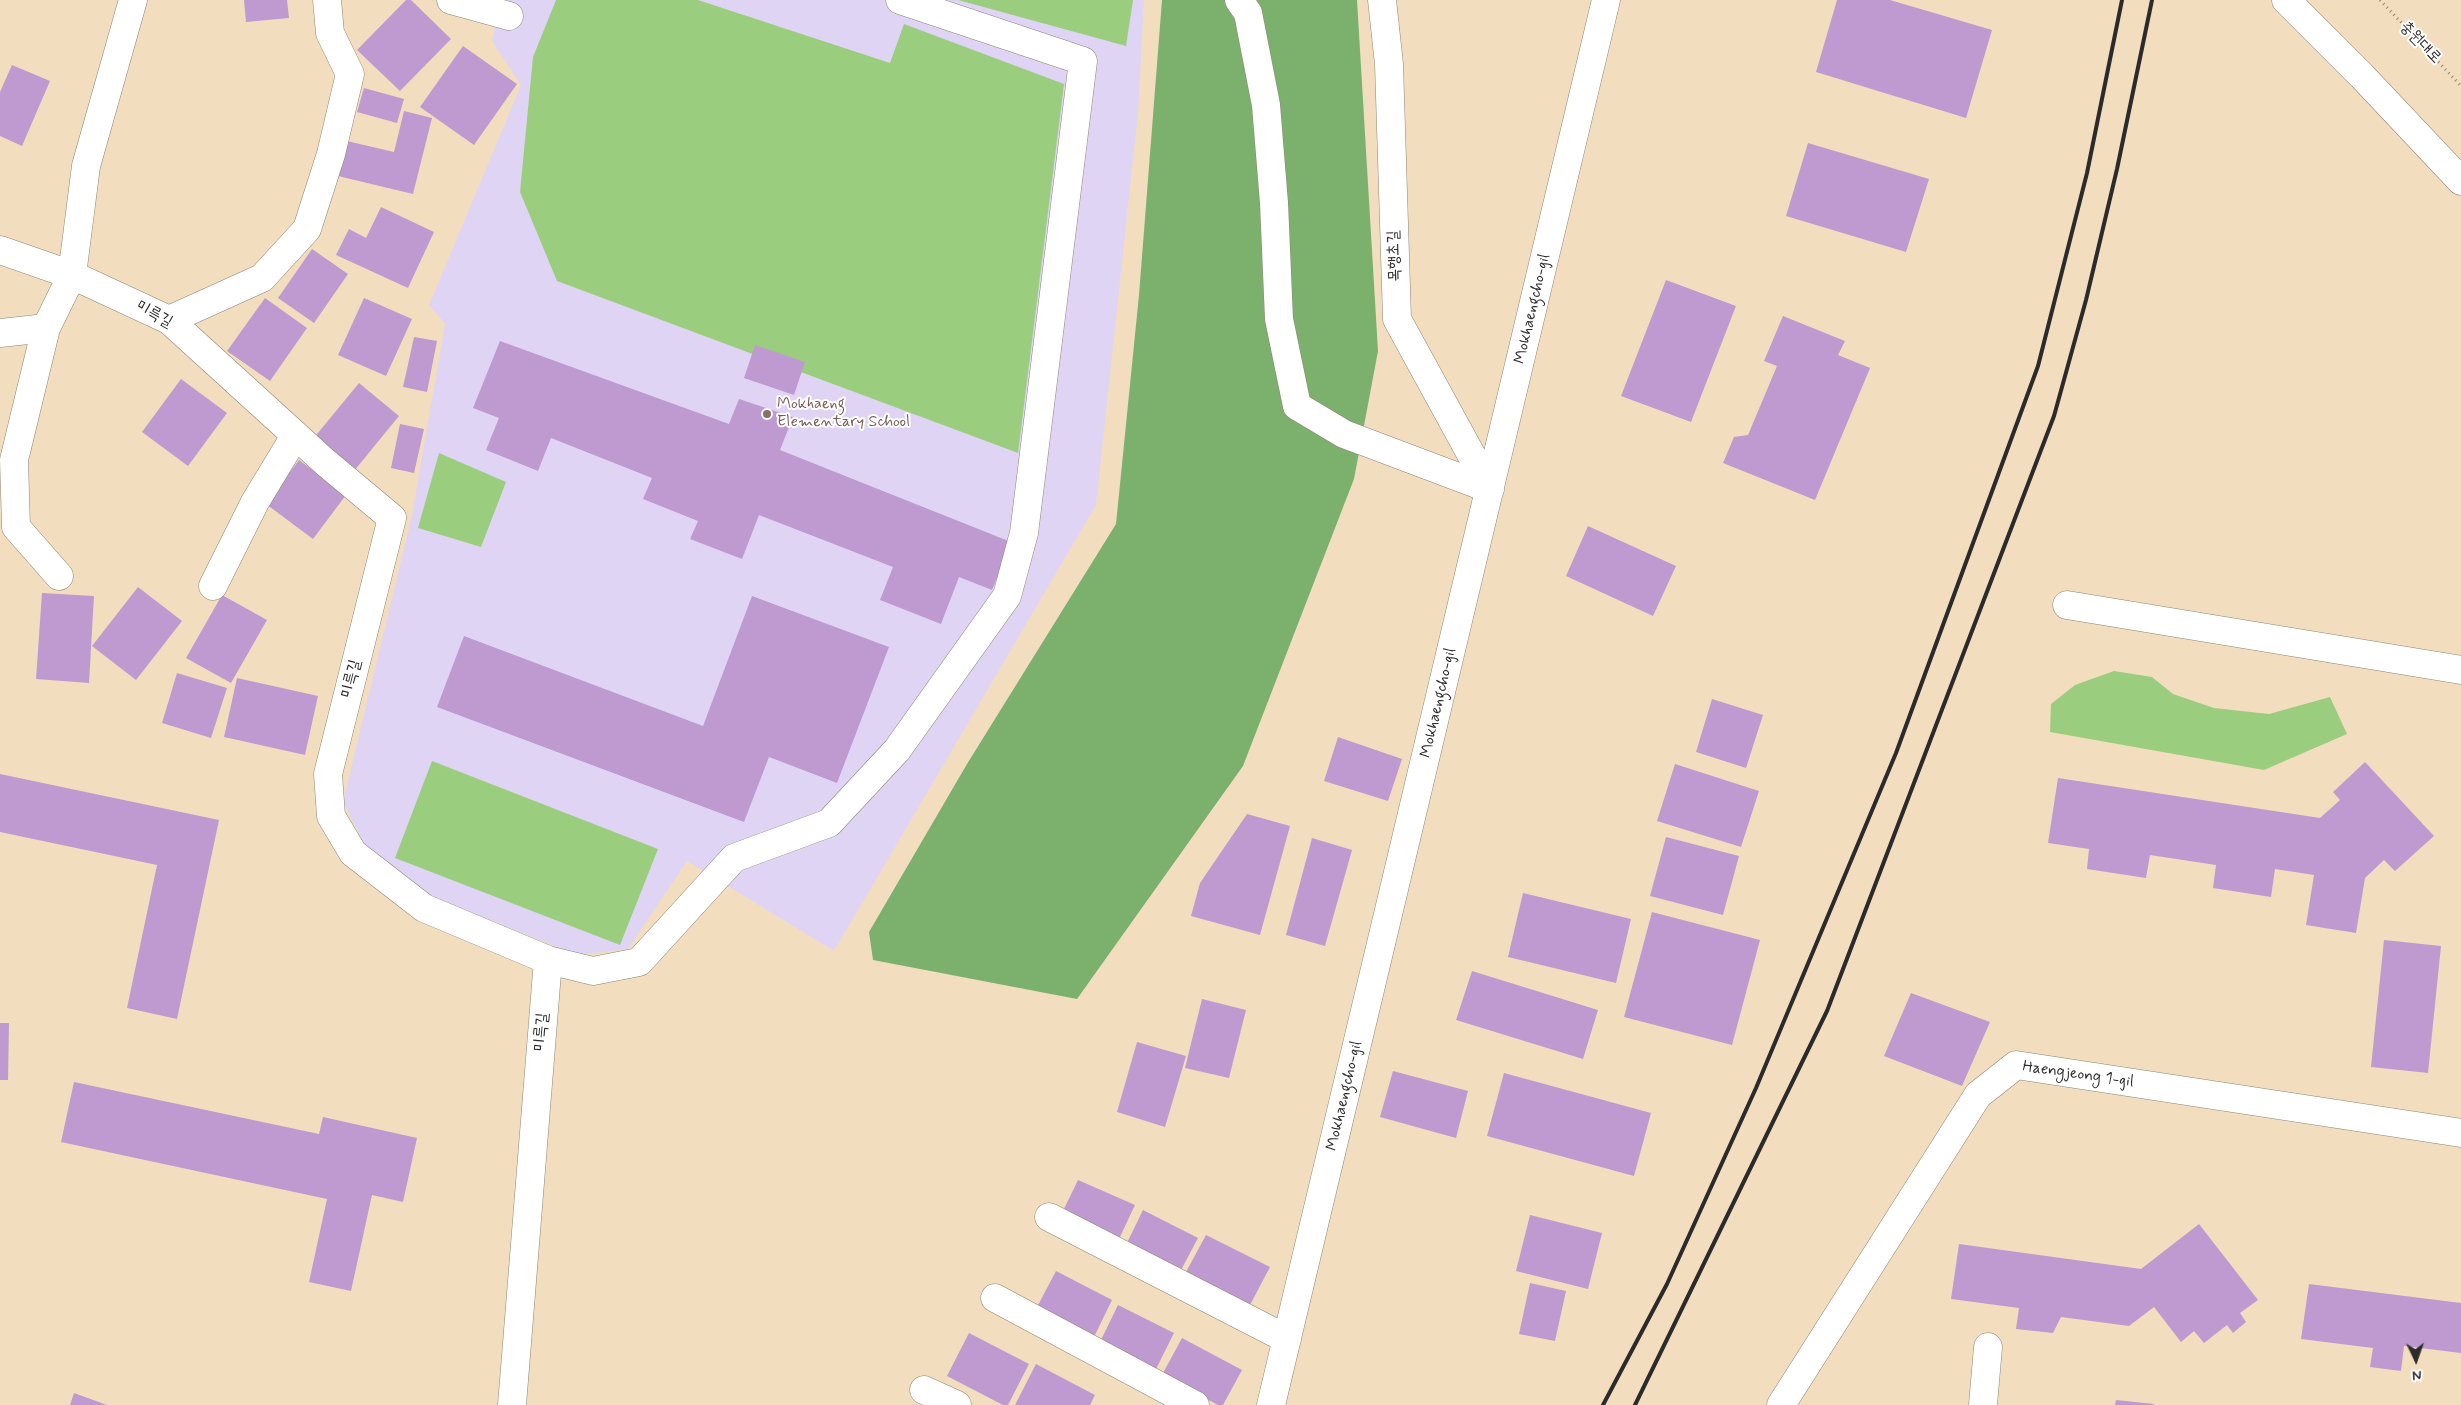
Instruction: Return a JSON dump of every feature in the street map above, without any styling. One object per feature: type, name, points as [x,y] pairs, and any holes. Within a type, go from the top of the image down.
[{"type":"street","points":[[59,576],[16,527],[14,460],[46,328],[72,275],[86,166],[133,0]]},
{"type":"street","points":[[169,320],[262,278],[307,229],[331,154],[350,74],[330,33],[327,0]]},
{"type":"street","points":[[451,0],[509,16]]},
{"type":"street","points":[[548,960],[593,971],[638,962],[734,858],[829,823],[897,750],[1007,596],[1024,533],[1083,61],[900,0]]},
{"type":"street","points":[[1239,0],[1248,13],[1266,105],[1274,203],[1279,319],[1297,406],[1344,434],[1490,489]]},
{"type":"street","name":"목행초길","points":[[1382,0],[1388,64],[1397,319],[1490,489]]},
{"type":"street","name":"Mokhaengcho-gil","points":[[1271,1405],[1606,0]]},
{"type":"street","points":[[2286,0],[2362,76],[2461,181]]},
{"type":"street","name":"미륵길","points":[[0,250],[72,275],[169,320],[295,436],[392,518],[328,774],[331,816],[353,853],[424,908],[548,960],[512,1405]]},
{"type":"street","points":[[0,333],[46,328]]},
{"type":"street","points":[[213,586],[255,502],[295,436]]},
{"type":"street","points":[[2068,604],[2461,670]]},
{"type":"street","name":"Haengjeong 1-gil","points":[[1782,1405],[1978,1096],[2016,1065],[2461,1134]]},
{"type":"street","points":[[1049,1217],[1287,1338]]},
{"type":"street","points":[[995,1298],[1196,1405]]},
{"type":"street","points":[[1983,1405],[1988,1347]]},
{"type":"street","points":[[924,1390],[957,1405]]},
{"type":"path","name":"충원대로","points":[[2380,0],[2461,86]]},
{"type":"shaded area","name":"Mokhaeng Elementary School","points":[[500,0],[1144,0],[1138,113],[1096,505],[834,951],[687,861],[628,949],[577,955],[381,876],[343,802],[412,515],[445,324],[429,305],[521,85],[492,41]]},
{"type":"green space","points":[[556,0],[698,0],[890,63],[904,24],[1064,84],[1018,453],[557,281],[520,192],[533,57]]},
{"type":"green space","points":[[958,0],[1133,0],[1126,46]]},
{"type":"green space","points":[[1162,0],[1357,0],[1378,351],[1354,479],[1243,766],[1077,999],[873,960],[869,932],[967,764],[1116,524],[1139,295]]},
{"type":"green space","points":[[439,453],[506,482],[481,547],[418,528]]},
{"type":"green space","points":[[2114,671],[2152,677],[2173,694],[2214,708],[2269,714],[2330,697],[2347,734],[2264,770],[2050,732],[2051,704],[2075,685]]},
{"type":"green space","points":[[432,761],[658,849],[620,945],[395,858]]},
{"type":"building","points":[[244,0],[287,0],[289,18],[246,22]]},
{"type":"building","points":[[406,0],[411,0],[451,39],[400,91],[357,50]]},
{"type":"building","points":[[1837,0],[1890,0],[1992,30],[1966,118],[1816,72]]},
{"type":"building","points":[[463,46],[517,84],[474,145],[420,107]]},
{"type":"building","points":[[12,65],[50,81],[22,146],[0,136],[0,92]]},
{"type":"building","points":[[364,88],[404,99],[397,123],[357,112]]},
{"type":"building","points":[[404,111],[432,118],[413,194],[338,176],[347,141],[394,152]]},
{"type":"building","points":[[1808,143],[1929,179],[1906,252],[1786,216]]},
{"type":"building","points":[[381,207],[434,232],[408,288],[336,255],[349,229],[366,238]]},
{"type":"building","points":[[312,249],[348,274],[314,323],[278,298]]},
{"type":"building","points":[[1666,280],[1736,306],[1691,422],[1621,396]]},
{"type":"building","points":[[265,298],[307,328],[270,381],[227,351]]},
{"type":"building","points":[[364,298],[412,319],[386,376],[338,355]]},
{"type":"building","points":[[1783,316],[1845,341],[1838,355],[1870,368],[1815,500],[1723,463],[1734,437],[1748,435],[1777,366],[1764,361]]},
{"type":"building","points":[[414,337],[437,341],[427,392],[403,387]]},
{"type":"building","points":[[500,341],[729,424],[739,399],[793,417],[780,450],[1011,542],[992,590],[959,577],[941,624],[880,600],[893,567],[759,515],[742,559],[690,539],[698,521],[643,499],[652,478],[551,438],[538,471],[486,450],[499,418],[473,408]]},
{"type":"building","points":[[755,345],[805,362],[794,395],[744,378]]},
{"type":"building","points":[[181,379],[227,413],[188,466],[142,432]]},
{"type":"building","points":[[359,383],[399,416],[354,471],[313,439]]},
{"type":"building","points":[[400,424],[424,429],[414,473],[391,468]]},
{"type":"building","points":[[299,460],[346,495],[313,539],[266,504]]},
{"type":"building","points":[[1588,526],[1676,566],[1653,616],[1566,576]]},
{"type":"building","points":[[138,587],[182,621],[136,680],[92,646]]},
{"type":"building","points":[[42,593],[94,596],[89,683],[36,679]]},
{"type":"building","points":[[222,595],[267,620],[231,683],[186,658]]},
{"type":"building","points":[[752,596],[889,647],[837,783],[769,757],[744,822],[437,707],[464,636],[703,726]]},
{"type":"building","points":[[177,673],[227,688],[211,738],[162,723]]},
{"type":"building","points":[[237,678],[318,696],[305,755],[224,737]]},
{"type":"building","points":[[1712,699],[1763,715],[1746,768],[1696,752]]},
{"type":"building","points":[[1338,737],[1402,759],[1388,801],[1324,781]]},
{"type":"building","points":[[2365,762],[2434,836],[2395,871],[2384,860],[2365,878],[2356,933],[2306,925],[2314,875],[2275,869],[2271,897],[2213,888],[2216,865],[2150,855],[2146,878],[2087,869],[2089,849],[2048,843],[2058,778],[2320,818],[2340,800],[2333,792]]},
{"type":"building","points":[[1675,764],[1759,791],[1741,847],[1657,821]]},
{"type":"building","points":[[0,774],[219,820],[177,1019],[127,1008],[157,865],[0,832]]},
{"type":"building","points":[[1247,814],[1290,826],[1260,935],[1191,916],[1200,883]]},
{"type":"building","points":[[1666,837],[1739,856],[1723,915],[1650,896]]},
{"type":"building","points":[[1312,838],[1352,850],[1325,946],[1286,935]]},
{"type":"building","points":[[1523,893],[1631,919],[1616,983],[1508,957]]},
{"type":"building","points":[[1652,912],[1760,940],[1732,1045],[1624,1017]]},
{"type":"building","points":[[2384,940],[2441,946],[2428,1073],[2371,1067]]},
{"type":"building","points":[[1472,971],[1598,1010],[1583,1059],[1456,1020]]},
{"type":"building","points":[[1911,993],[1990,1022],[1962,1086],[1884,1056]]},
{"type":"building","points":[[1202,999],[1246,1010],[1229,1078],[1185,1068]]},
{"type":"building","points":[[0,1023],[9,1023],[8,1080],[0,1080]]},
{"type":"building","points":[[1137,1042],[1186,1056],[1165,1127],[1117,1112]]},
{"type":"building","points":[[1393,1071],[1468,1091],[1456,1138],[1380,1117]]},
{"type":"building","points":[[1504,1073],[1651,1113],[1634,1176],[1487,1136]]},
{"type":"building","points":[[74,1082],[319,1134],[323,1117],[417,1138],[403,1202],[372,1195],[351,1291],[309,1282],[327,1199],[61,1142]]},
{"type":"building","points":[[1078,1180],[1135,1205],[1119,1239],[1062,1213]]},
{"type":"building","points":[[1143,1210],[1198,1238],[1181,1270],[1127,1243]]},
{"type":"building","points":[[1530,1215],[1602,1233],[1588,1289],[1516,1271]]},
{"type":"building","points":[[2199,1224],[2258,1300],[2240,1313],[2246,1322],[2233,1333],[2227,1325],[2204,1343],[2194,1331],[2181,1342],[2154,1307],[2129,1326],[2061,1317],[2053,1333],[2016,1329],[2019,1308],[1951,1299],[1959,1244],[2141,1269]]},
{"type":"building","points":[[1206,1235],[1270,1267],[1250,1305],[1186,1272]]},
{"type":"building","points":[[1056,1271],[1112,1300],[1094,1337],[1037,1307]]},
{"type":"building","points":[[1530,1283],[1566,1291],[1555,1341],[1519,1334]]},
{"type":"building","points":[[2309,1284],[2461,1303],[2461,1353],[2404,1346],[2401,1371],[2370,1367],[2373,1348],[2301,1339]]},
{"type":"building","points":[[1118,1305],[1174,1333],[1155,1371],[1099,1344]]},
{"type":"building","points":[[969,1333],[1029,1364],[1008,1405],[1003,1405],[947,1376]]},
{"type":"building","points":[[1182,1338],[1242,1370],[1223,1405],[1218,1405],[1162,1375]]},
{"type":"building","points":[[1036,1364],[1095,1395],[1090,1405],[1015,1405]]},
{"type":"building","points":[[74,1393],[107,1405],[70,1405]]},
{"type":"building","points":[[2116,1400],[2154,1404],[2154,1405],[2115,1405]]},
{"type":"railway","points":[[1603,1405],[1667,1284],[1756,1088],[1896,753],[2038,366],[2087,173],[2122,0]]},
{"type":"railway","points":[[1635,1405],[1827,1011],[2054,416],[2086,300],[2117,169],[2152,0]]},
{"type":"place","name":"Mokhaeng Elementary School","points":[[767,414]]}]
